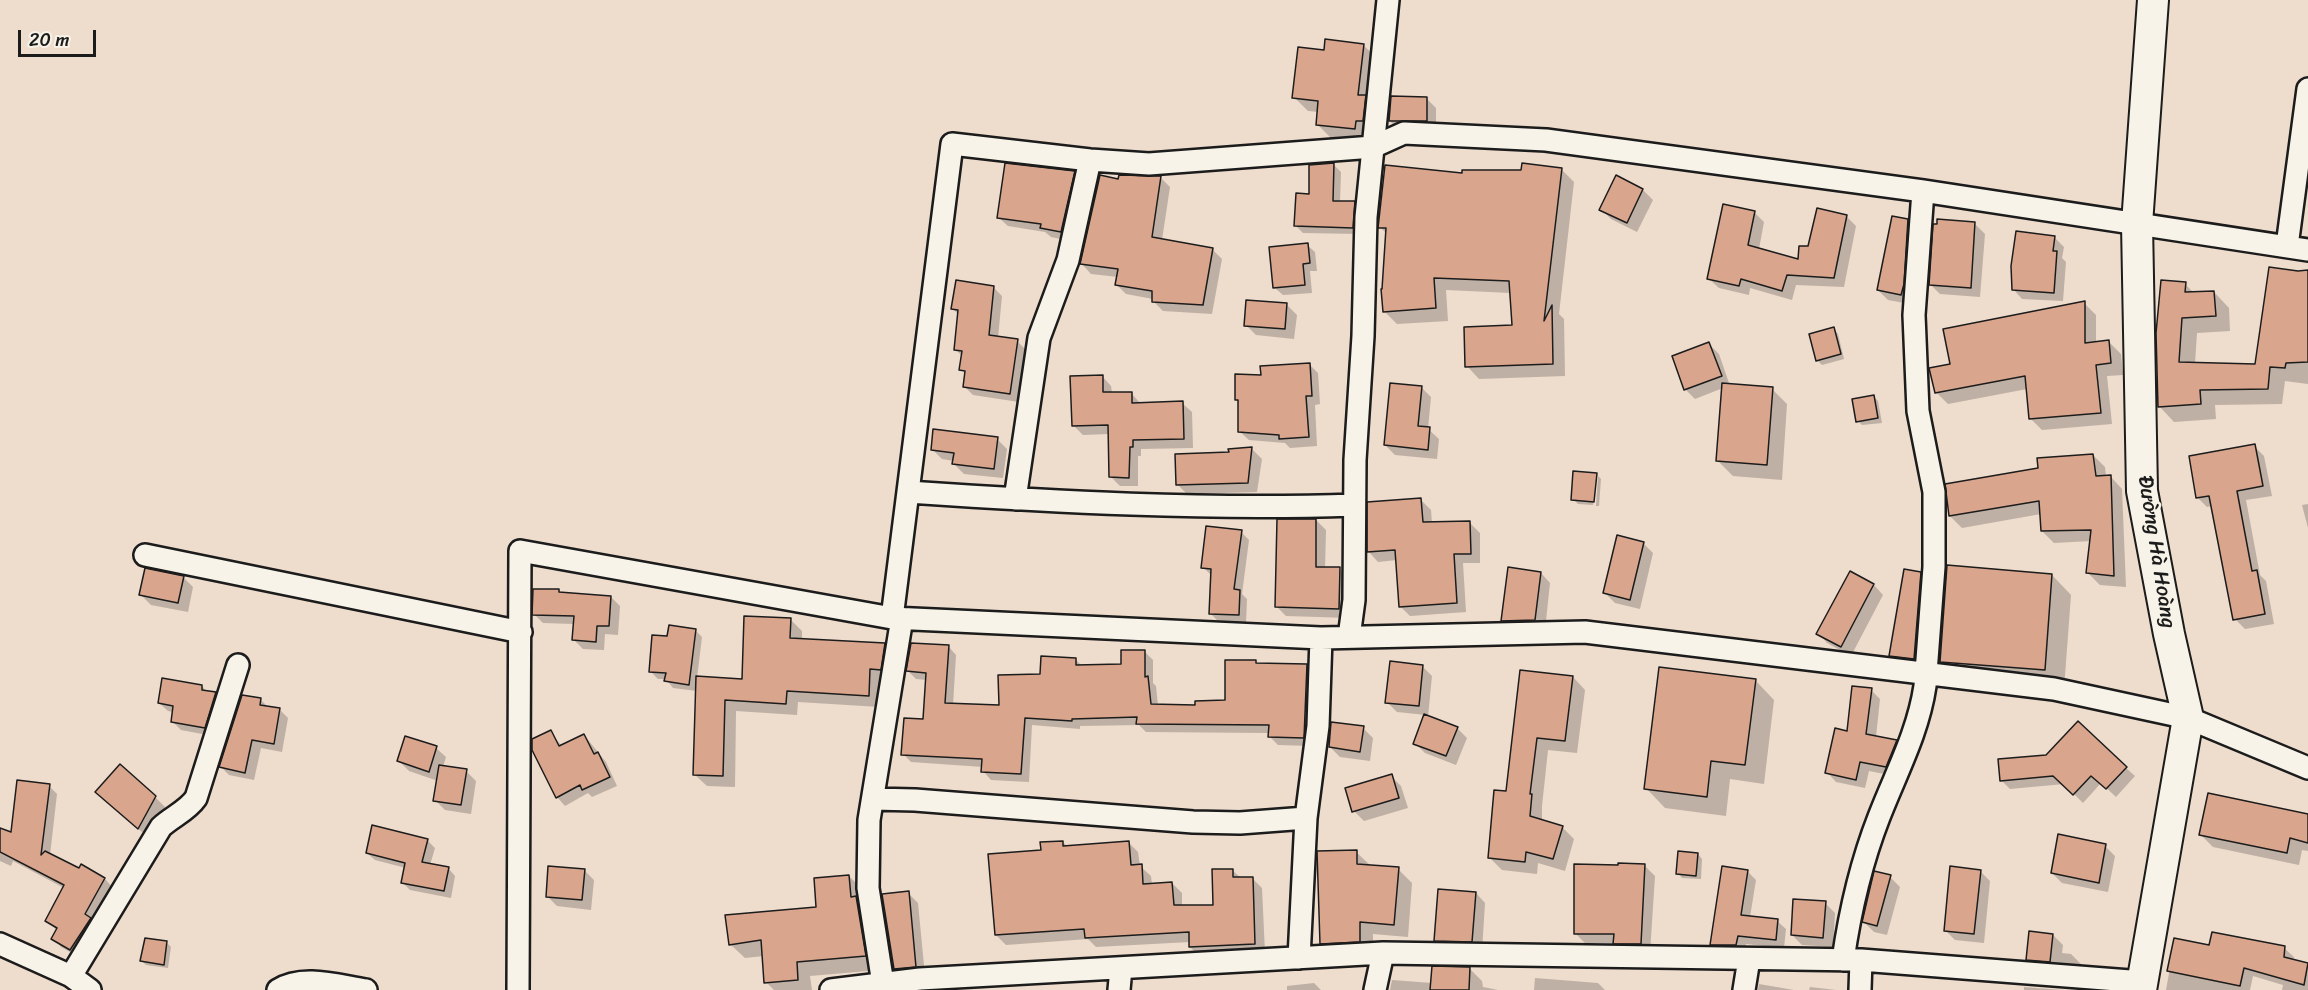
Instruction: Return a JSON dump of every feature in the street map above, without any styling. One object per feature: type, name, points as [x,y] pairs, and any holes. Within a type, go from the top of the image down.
[{"type":"street","points":[[1349,637],[1354,600],[1354,506],[1363,336],[1366,218],[1389,0]]},
{"type":"street","name":"Đường Hà Hoàng","points":[[2142,986],[2188,718],[2169,634],[2142,491],[2137,224],[2153,0]]},
{"type":"street","points":[[2287,246],[2308,89]]},
{"type":"street","points":[[893,985],[868,888],[869,820],[897,618],[908,492],[952,144],[1090,160],[1149,164],[1373,147],[1404,133],[1546,140],[1923,191],[2308,250]]},
{"type":"street","points":[[1015,499],[1039,338],[1068,260],[1090,160]]},
{"type":"street","points":[[1860,990],[1852,960],[1851,908],[1858,879],[1880,815],[1907,754],[1922,704],[1935,567],[1934,492],[1918,411],[1914,315],[1923,191]]},
{"type":"street","points":[[908,492],[1194,507],[1354,506]]},
{"type":"street","points":[[518,990],[520,551],[897,618],[1321,638],[1585,632],[1925,672],[2054,689],[2188,718],[2308,768]]},
{"type":"street","points":[[145,555],[521,632]]},
{"type":"street","points":[[1299,958],[1306,818],[1318,726],[1321,638]]},
{"type":"street","points":[[71,976],[118,902],[161,827],[188,808],[196,798],[238,665]]},
{"type":"street","points":[[873,799],[915,800],[1193,822],[1240,823],[1306,818]]},
{"type":"street","points":[[0,944],[71,976],[90,990]]},
{"type":"street","points":[[831,990],[1121,968],[1383,953],[1852,960],[2142,986]]},
{"type":"street","points":[[1375,990],[1383,953]]},
{"type":"street","points":[[1744,990],[1749,958]]},
{"type":"street","points":[[1119,990],[1121,968]]},
{"type":"street","points":[[278,990],[288,984],[305,981],[366,990]]},
{"type":"building","points":[[1325,39],[1364,44],[1358,95],[1366,95],[1363,121],[1356,121],[1355,129],[1316,125],[1318,101],[1292,98],[1298,47],[1324,50]]},
{"type":"building","points":[[1391,96],[1427,97],[1427,121],[1389,121]]},
{"type":"building","points":[[1005,163],[1075,171],[1061,232],[1040,228],[1041,224],[997,218]]},
{"type":"building","points":[[1334,163],[1333,201],[1355,201],[1353,228],[1294,226],[1296,193],[1309,194],[1309,165]]},
{"type":"building","points":[[1522,163],[1562,168],[1544,321],[1552,305],[1553,364],[1465,367],[1464,327],[1512,325],[1509,281],[1434,278],[1436,308],[1383,312],[1381,289],[1386,228],[1378,228],[1385,165],[1462,173],[1462,170],[1521,170]]},
{"type":"building","points":[[1100,175],[1118,179],[1119,175],[1161,176],[1152,237],[1213,248],[1203,305],[1152,302],[1152,291],[1115,285],[1118,269],[1080,264]]},
{"type":"building","points":[[1616,175],[1643,189],[1627,223],[1599,210]]},
{"type":"building","points":[[1723,204],[1755,211],[1748,245],[1798,259],[1799,246],[1808,246],[1817,208],[1847,215],[1834,278],[1787,275],[1782,291],[1741,279],[1739,286],[1707,279]]},
{"type":"building","points":[[1892,216],[1908,219],[1904,284],[1901,295],[1877,290]]},
{"type":"building","points":[[1937,219],[1975,222],[1971,288],[1929,285],[1933,224],[1937,224]]},
{"type":"building","points":[[2016,231],[2055,236],[2053,251],[2057,251],[2054,293],[2012,290],[2011,266]]},
{"type":"building","points":[[1308,243],[1310,263],[1303,264],[1305,285],[1273,288],[1269,247]]},
{"type":"building","points":[[2269,267],[2308,270],[2308,362],[2286,363],[2285,368],[2270,367],[2268,389],[2200,390],[2201,404],[2158,407],[2156,333],[2161,280],[2186,282],[2185,292],[2214,291],[2216,316],[2182,318],[2179,362],[2255,364]]},
{"type":"building","points":[[956,280],[994,286],[989,335],[1018,339],[1010,394],[963,387],[965,371],[959,370],[962,351],[954,350],[958,310],[951,309]]},
{"type":"building","points":[[1246,300],[1287,303],[1285,329],[1244,326]]},
{"type":"building","points":[[2085,301],[2085,343],[2109,340],[2111,363],[2096,365],[2101,413],[2029,419],[2025,376],[1935,393],[1929,368],[1950,364],[1943,329]]},
{"type":"building","points":[[1834,327],[1841,354],[1816,361],[1809,334]]},
{"type":"building","points":[[1709,342],[1722,376],[1684,390],[1672,356]]},
{"type":"building","points":[[1310,363],[1312,396],[1306,396],[1309,437],[1279,439],[1279,435],[1238,432],[1235,374],[1261,375],[1260,366]]},
{"type":"building","points":[[1103,375],[1103,392],[1132,392],[1132,403],[1183,401],[1184,439],[1133,440],[1133,447],[1130,447],[1129,478],[1109,477],[1108,425],[1072,426],[1070,376]]},
{"type":"building","points":[[1390,383],[1422,386],[1418,426],[1430,427],[1428,450],[1384,445]]},
{"type":"building","points":[[1722,383],[1773,387],[1767,465],[1716,461]]},
{"type":"building","points":[[1874,395],[1878,418],[1856,422],[1852,399]]},
{"type":"building","points":[[933,429],[998,437],[994,469],[952,464],[954,453],[931,450]]},
{"type":"building","points":[[2255,444],[2263,486],[2237,491],[2252,571],[2257,570],[2265,614],[2233,620],[2209,496],[2196,498],[2189,456]]},
{"type":"building","points":[[1252,447],[1248,483],[1176,485],[1175,454],[1229,452],[1228,449]]},
{"type":"building","points":[[2093,454],[2096,476],[2111,475],[2114,576],[2086,573],[2091,530],[2041,531],[2039,501],[1949,516],[1945,484],[2038,468],[2037,458]]},
{"type":"building","points":[[1573,471],[1597,473],[1594,502],[1571,500]]},
{"type":"building","points":[[1421,498],[1423,522],[1470,521],[1471,554],[1454,554],[1457,603],[1399,607],[1395,550],[1367,552],[1367,502]]},
{"type":"building","points":[[1277,519],[1316,519],[1316,567],[1340,567],[1339,609],[1275,607]]},
{"type":"building","points":[[1206,526],[1242,530],[1234,589],[1240,590],[1239,615],[1209,614],[1211,569],[1201,568]]},
{"type":"building","points":[[1617,535],[1644,542],[1630,600],[1603,593]]},
{"type":"building","points":[[1947,565],[2052,574],[2045,670],[1940,662]]},
{"type":"building","points":[[1508,567],[1541,572],[1535,620],[1501,621]]},
{"type":"building","points":[[145,568],[184,576],[178,603],[139,595]]},
{"type":"building","points":[[1904,569],[1921,572],[1914,659],[1889,656]]},
{"type":"building","points":[[1850,571],[1874,584],[1841,647],[1816,634]]},
{"type":"building","points":[[533,589],[559,589],[559,592],[611,596],[609,626],[597,626],[596,642],[572,640],[574,616],[532,615]]},
{"type":"building","points":[[744,616],[791,618],[790,638],[885,643],[881,670],[870,669],[869,696],[787,691],[786,704],[725,700],[723,776],[693,775],[696,676],[742,679]]},
{"type":"building","points":[[669,625],[696,629],[689,685],[664,681],[666,673],[649,672],[652,635],[667,636]]},
{"type":"building","points":[[911,643],[949,645],[945,703],[999,705],[998,675],[1040,674],[1041,656],[1076,658],[1076,665],[1121,664],[1121,650],[1145,650],[1145,677],[1148,676],[1151,704],[1195,705],[1195,701],[1225,700],[1225,660],[1307,664],[1304,738],[1268,737],[1269,725],[1136,724],[1137,717],[1072,719],[1072,721],[1025,718],[1021,774],[981,772],[982,759],[901,755],[904,718],[923,719],[926,673],[906,671]]},
{"type":"building","points":[[1390,661],[1423,665],[1419,706],[1385,703]]},
{"type":"building","points":[[1659,667],[1756,679],[1745,765],[1711,761],[1707,797],[1644,789]]},
{"type":"building","points":[[1520,670],[1573,676],[1565,741],[1537,738],[1530,794],[1532,794],[1530,816],[1563,826],[1553,859],[1526,852],[1525,862],[1488,858],[1494,790],[1506,791]]},
{"type":"building","points":[[162,678],[202,685],[202,690],[216,692],[205,728],[171,722],[173,706],[158,703]]},
{"type":"building","points":[[1852,686],[1872,688],[1866,734],[1897,740],[1886,767],[1860,762],[1856,780],[1825,773],[1835,728],[1847,731]]},
{"type":"building","points":[[242,695],[261,698],[260,705],[280,708],[274,744],[252,740],[245,773],[219,767]]},
{"type":"building","points":[[1424,714],[1458,727],[1446,756],[1413,744]]},
{"type":"building","points":[[2078,721],[2127,767],[2106,789],[2091,776],[2073,795],[2053,776],[2000,781],[1998,759],[2046,755]]},
{"type":"building","points":[[1331,722],[1364,726],[1360,752],[1329,747]]},
{"type":"building","points":[[551,730],[559,746],[584,734],[594,754],[598,752],[610,777],[582,790],[580,785],[556,798],[532,750],[532,739]]},
{"type":"building","points":[[405,736],[437,746],[429,772],[397,761]]},
{"type":"building","points":[[120,764],[156,796],[138,829],[95,792]]},
{"type":"building","points":[[439,765],[467,769],[461,805],[433,801]]},
{"type":"building","points":[[1392,774],[1399,798],[1352,812],[1345,788]]},
{"type":"building","points":[[17,780],[50,784],[41,855],[45,851],[79,868],[81,864],[105,878],[85,914],[91,918],[70,950],[51,939],[57,928],[45,921],[64,885],[0,852],[0,828],[11,832]]},
{"type":"building","points":[[2208,793],[2308,814],[2308,843],[2290,838],[2287,853],[2199,835]]},
{"type":"building","points":[[372,825],[428,839],[422,862],[449,867],[444,891],[401,883],[405,863],[366,853]]},
{"type":"building","points":[[2058,834],[2106,844],[2099,883],[2051,873]]},
{"type":"building","points":[[1063,841],[1063,846],[1129,841],[1131,865],[1142,864],[1143,884],[1172,882],[1174,905],[1213,905],[1212,869],[1233,869],[1233,877],[1253,877],[1255,944],[1189,947],[1189,932],[1085,938],[1084,929],[995,935],[988,854],[1041,850],[1040,842]]},
{"type":"building","points":[[1357,850],[1357,864],[1399,867],[1394,925],[1360,922],[1360,942],[1320,944],[1317,851]]},
{"type":"building","points":[[1678,851],[1698,853],[1696,876],[1676,874]]},
{"type":"building","points":[[1618,863],[1645,864],[1641,944],[1613,944],[1614,934],[1574,934],[1574,864],[1618,865]]},
{"type":"building","points":[[548,866],[585,869],[582,900],[546,897]]},
{"type":"building","points":[[1722,866],[1748,870],[1741,915],[1778,919],[1776,940],[1738,936],[1736,945],[1710,945]]},
{"type":"building","points":[[1950,866],[1981,870],[1974,934],[1944,931]]},
{"type":"building","points":[[1874,871],[1891,875],[1877,926],[1862,922]]},
{"type":"building","points":[[849,875],[851,897],[856,896],[866,956],[797,962],[798,980],[764,983],[761,940],[729,945],[725,915],[816,907],[814,878]]},
{"type":"building","points":[[1438,889],[1476,892],[1472,942],[1434,941]]},
{"type":"building","points":[[909,891],[916,967],[894,969],[882,894]]},
{"type":"building","points":[[1793,899],[1826,901],[1823,938],[1791,935]]},
{"type":"building","points":[[2029,931],[2053,934],[2050,962],[2026,960]]},
{"type":"building","points":[[2212,932],[2285,946],[2284,957],[2308,963],[2304,985],[2244,968],[2240,986],[2167,971],[2174,938],[2209,945]]},
{"type":"building","points":[[145,938],[167,941],[164,965],[140,961]]},
{"type":"building","points":[[1432,966],[1470,967],[1469,990],[1430,990]]}]
